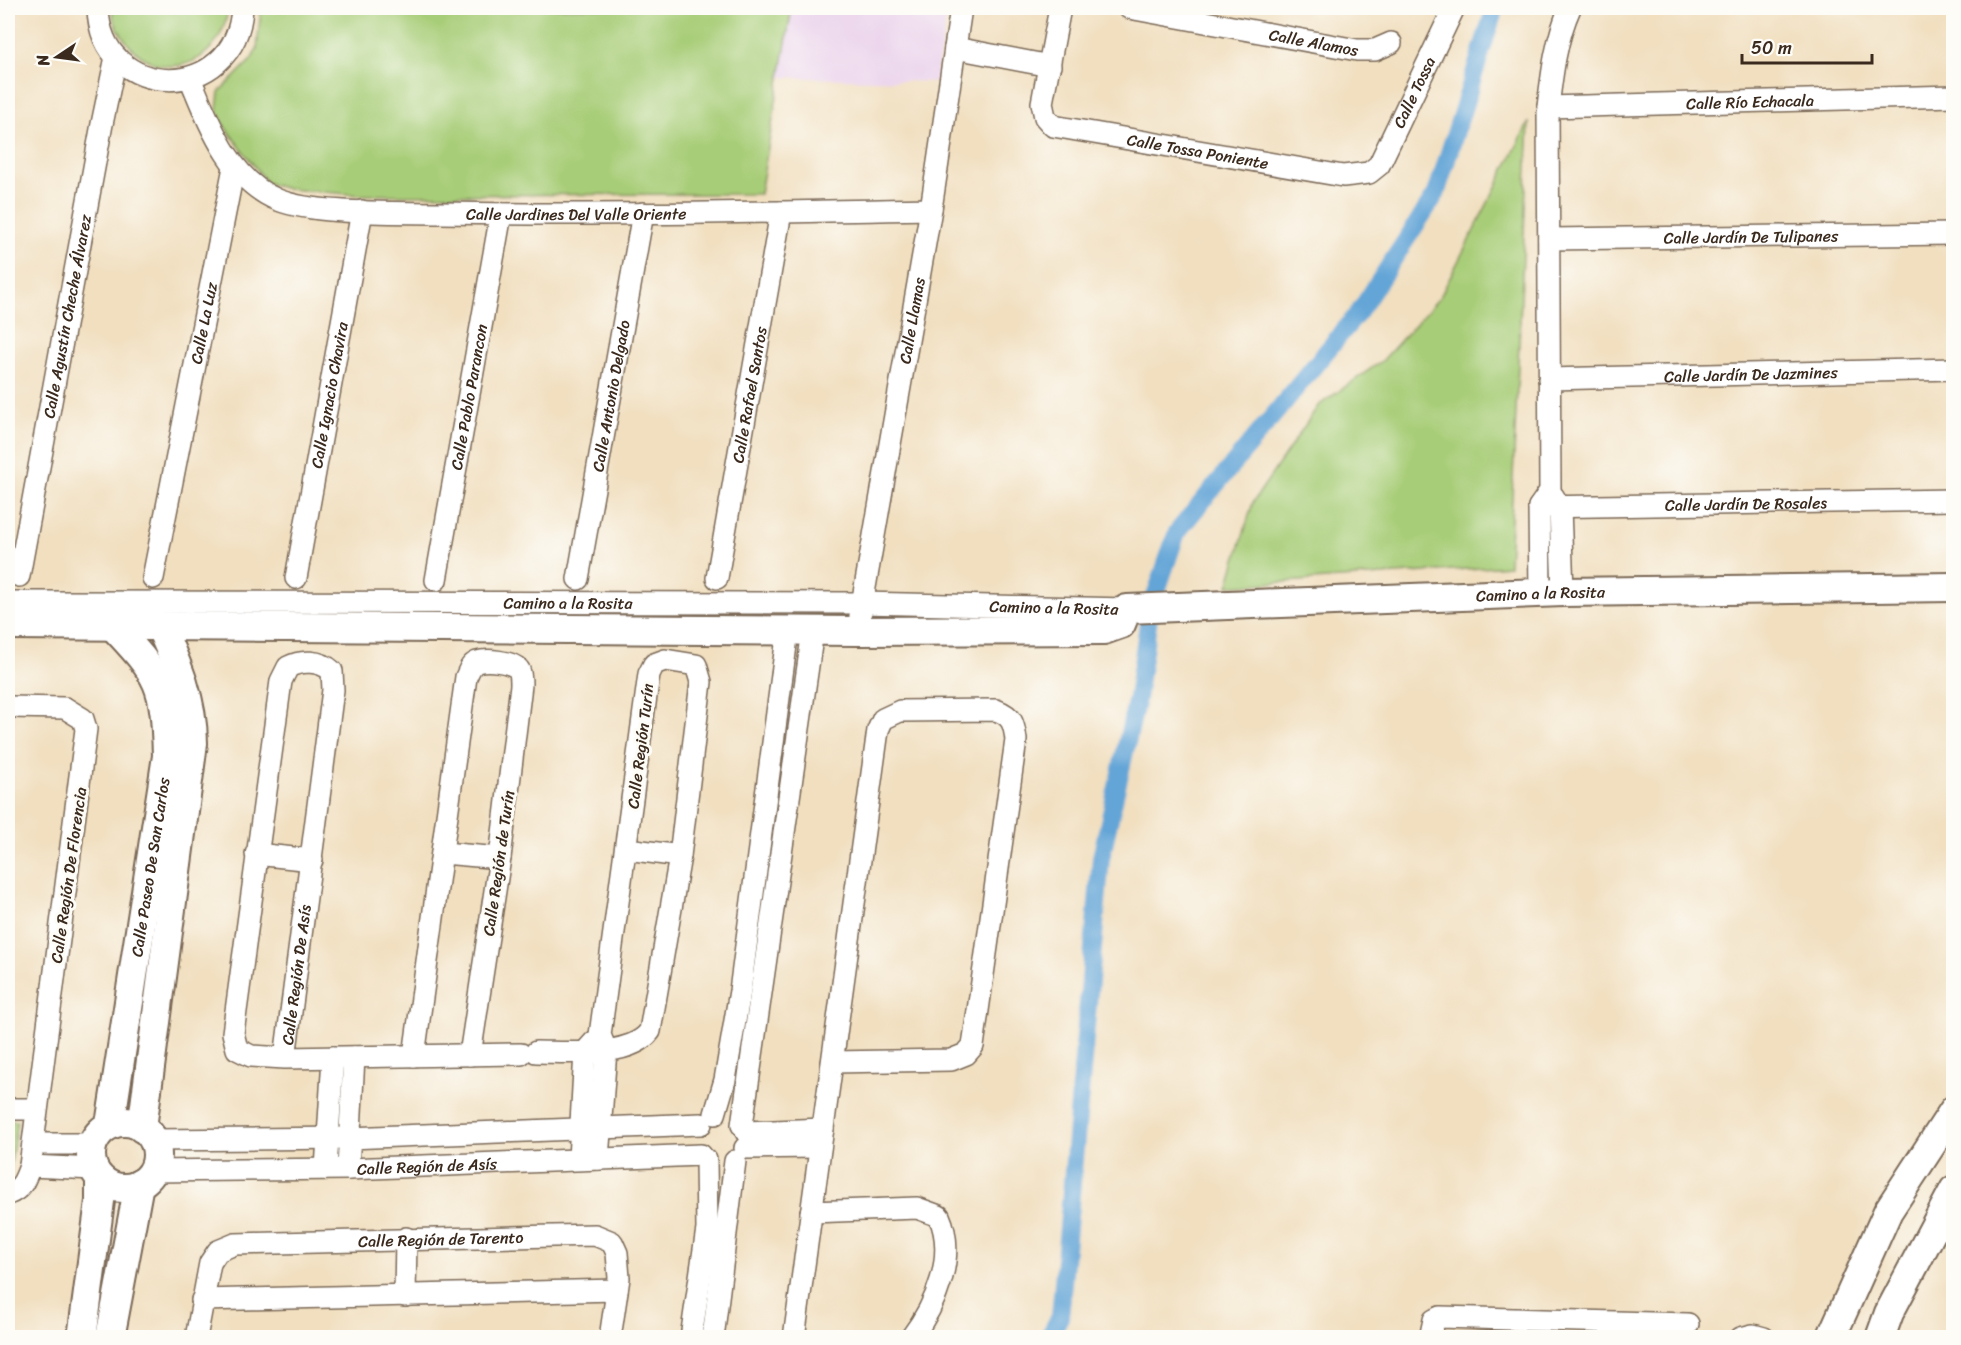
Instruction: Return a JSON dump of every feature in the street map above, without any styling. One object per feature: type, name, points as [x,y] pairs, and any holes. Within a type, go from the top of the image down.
[{"type":"street","points":[[98,8],[105,40],[117,57],[131,69],[148,77],[167,81],[190,78],[211,68],[228,52],[239,32],[242,8]]},
{"type":"street","name":"Calle Llamas","points":[[857,631],[931,209],[961,8]]},
{"type":"street","points":[[955,48],[1050,66],[1060,8]]},
{"type":"street","name":"Calle Alamos","points":[[1129,8],[1357,50],[1375,50],[1391,43]]},
{"type":"street","name":"Calle Tossa","points":[[1369,173],[1379,165],[1454,8]]},
{"type":"street","points":[[1552,592],[1548,107],[1553,68],[1563,22],[1570,8]]},
{"type":"street","name":"Calle Agustín Cheche Álvarez","points":[[19,576],[102,124],[117,57]]},
{"type":"street","name":"Calle Tossa Poniente","points":[[1050,66],[1042,103],[1045,117],[1053,126],[1343,176],[1369,173]]},
{"type":"street","points":[[190,78],[234,167]]},
{"type":"street","name":"Calle Río Echacala","points":[[1548,107],[1953,96]]},
{"type":"street","name":"Calle Jardines Del Valle Oriente","points":[[234,167],[258,189],[278,200],[298,206],[362,211],[501,214],[931,209]]},
{"type":"street","name":"Calle La Luz","points":[[153,578],[234,167]]},
{"type":"street","name":"Calle Ignacio Chavira","points":[[296,578],[362,211]]},
{"type":"street","name":"Calle Rafael Santos","points":[[717,578],[781,212]]},
{"type":"street","name":"Calle Antonio Delgado","points":[[578,579],[643,213]]},
{"type":"street","name":"Calle Pablo Parancon","points":[[436,580],[501,214]]},
{"type":"street","name":"Calle Jardín De Tulipanes","points":[[1549,239],[1953,234]]},
{"type":"street","name":"Calle Jardín De Jazmines","points":[[1549,379],[1953,369]]},
{"type":"street","name":"Calle Jardín De Rosales","points":[[1550,502],[1953,500]]},
{"type":"street","name":"Camino a la Rosita","points":[[8,602],[862,603],[1191,609],[1552,592],[1953,588]]},
{"type":"street","name":"Camino a la Rosita","points":[[111,625],[801,631],[1104,630],[1121,624],[1138,609]]},
{"type":"street","points":[[8,625],[111,625]]},
{"type":"street","name":"Calle Paseo De San Carlos","points":[[82,1338],[100,1201],[99,1154],[167,756],[165,707],[158,681],[146,660],[111,625]]},
{"type":"street","name":"Calle Paseo De San Carlos","points":[[147,1134],[193,743],[193,716],[183,679],[160,626]]},
{"type":"street","points":[[692,1338],[707,1229],[703,1157],[696,1145],[696,1134],[708,1119],[725,1080],[740,991],[754,879],[801,631]]},
{"type":"street","points":[[713,1338],[777,883],[801,631]]},
{"type":"street","name":"Calle Región Turín","points":[[589,1159],[597,1045],[627,849],[651,669],[664,660],[690,663],[699,669],[701,682],[680,856],[653,1020],[645,1039]]},
{"type":"street","name":"Calle Región De Asís","points":[[302,661],[326,666],[332,671],[333,679],[312,860],[285,1058],[244,1054],[237,1049],[233,1041],[256,854],[281,681],[288,667],[302,661]]},
{"type":"street","name":"Calle Región de Turín","points":[[443,853],[466,677],[476,662],[508,664],[519,670],[521,685],[500,858],[470,1055]]},
{"type":"street","name":"Calle Región De Florencia","points":[[8,707],[65,708],[83,719],[86,729],[30,1166],[24,1182],[16,1191],[8,1194]]},
{"type":"street","points":[[794,1338],[821,1138],[878,730],[883,719],[900,711],[996,710],[1008,714],[1014,724],[1016,740],[973,1046],[966,1054],[951,1060],[832,1062]]},
{"type":"street","points":[[627,849],[680,856]]},
{"type":"street","points":[[414,1056],[443,853],[500,858]]},
{"type":"street","points":[[256,854],[312,860]]},
{"type":"street","points":[[754,879],[777,883]]},
{"type":"street","name":"Calle Región de Asís","points":[[285,1058],[529,1053],[597,1045],[628,1047],[645,1039]]},
{"type":"street","points":[[326,1169],[333,1057]]},
{"type":"street","name":"Calle Región De Asís","points":[[348,1169],[354,1057]]},
{"type":"street","points":[[8,1109],[37,1109]]},
{"type":"street","points":[[1831,1338],[1888,1210],[1953,1110]]},
{"type":"street","points":[[708,1119],[725,1114],[742,1141]]},
{"type":"street","name":"Calle Región de Asís","points":[[147,1134],[349,1138],[708,1119]]},
{"type":"street","points":[[30,1166],[99,1154],[132,1123],[147,1134],[156,1150],[146,1178],[110,1338]]},
{"type":"street","points":[[703,1157],[721,1165],[742,1141],[821,1138]]},
{"type":"street","points":[[33,1144],[99,1154]]},
{"type":"street","points":[[99,1154],[119,1188],[146,1178]]},
{"type":"street","name":"Calle Región de Asís","points":[[146,1178],[589,1159],[703,1157]]},
{"type":"street","points":[[1880,1338],[1889,1313],[1953,1190]]},
{"type":"street","points":[[811,1212],[917,1208],[939,1216],[944,1227],[945,1240],[941,1280],[926,1318],[911,1338]]},
{"type":"street","name":"Calle Región de Tarento","points":[[202,1300],[210,1263],[218,1251],[235,1244],[595,1235],[612,1242],[617,1253],[619,1278],[610,1338]]},
{"type":"street","points":[[405,1296],[406,1238]]},
{"type":"street","points":[[196,1338],[202,1300],[617,1290]]},
{"type":"street","points":[[1430,1338],[1431,1326],[1434,1320],[1440,1317],[1529,1329],[1635,1330],[1688,1322]]},
{"type":"street","points":[[1741,1338],[1753,1335],[1764,1338]]},
{"type":"shaded area","points":[[792,8],[948,8],[935,82],[780,77]]},
{"type":"green space","points":[[113,8],[228,8],[223,29],[213,45],[200,57],[185,64],[168,66],[151,62],[135,51],[117,28],[113,18]]},
{"type":"green space","points":[[261,8],[792,8],[760,194],[359,195],[288,189],[267,183],[225,127],[217,110],[219,92],[251,60],[257,49]]},
{"type":"green space","points":[[1529,122],[1509,566],[1228,586],[1253,502],[1318,406],[1383,360],[1440,297]]},
{"type":"green space","points":[[8,1121],[17,1121],[8,1183]]},
{"type":"building","points":[[1513,1330],[1514,1338],[1438,1338],[1438,1333]]},
{"type":"building","points":[[1559,1335],[1619,1335],[1619,1338],[1559,1338]]},
{"type":"waterway","points":[[1048,1338],[1060,1317],[1101,858],[1137,698],[1150,611],[1177,532],[1359,312],[1436,194],[1495,8]]}]
